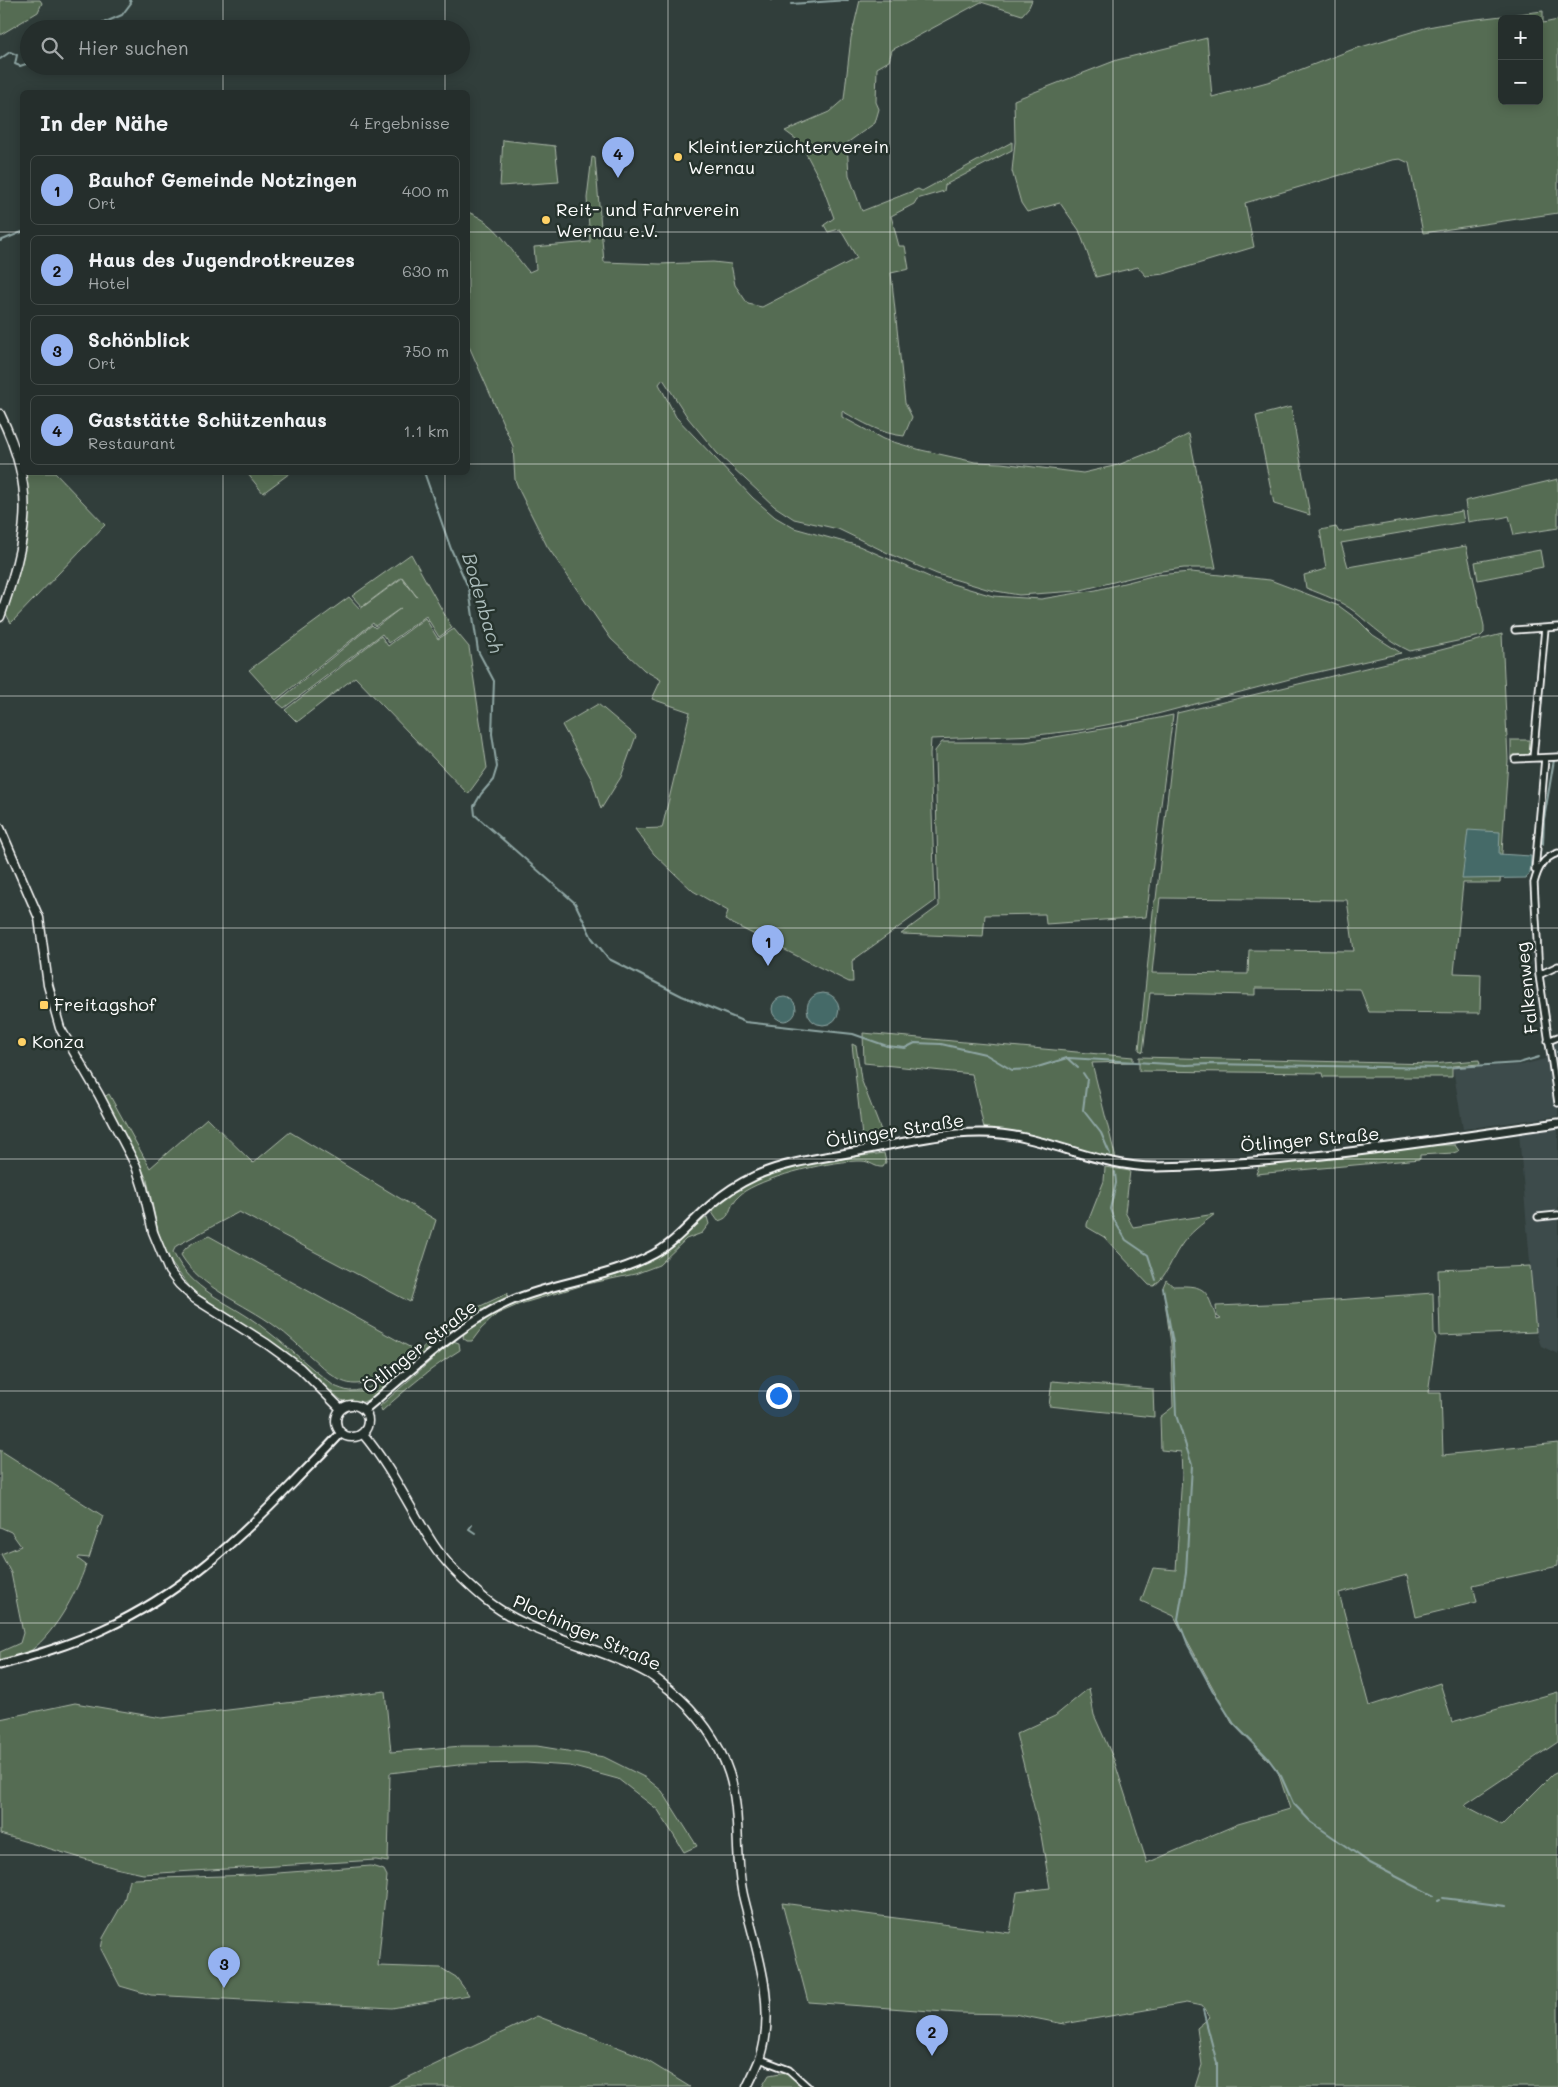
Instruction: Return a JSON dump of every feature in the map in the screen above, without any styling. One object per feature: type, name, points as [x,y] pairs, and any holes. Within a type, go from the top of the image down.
[{"type":"main road","points":[[0,414],[18,461],[20,471]]},
{"type":"main road","points":[[0,617],[21,548],[25,513],[21,475]]},
{"type":"main road","points":[[0,828],[39,918],[48,985],[60,1028],[99,1095],[136,1166],[160,1252],[169,1270],[179,1284],[194,1298],[283,1355],[314,1381],[341,1410]]},
{"type":"main road","points":[[353,1404],[364,1410],[369,1418],[369,1423],[363,1434],[349,1437],[341,1433],[336,1417],[341,1410],[353,1404]]},
{"type":"main road","name":"Plochinger Straße","points":[[363,1434],[394,1478],[434,1546],[484,1598],[508,1616],[534,1629],[616,1659],[650,1674],[685,1702],[702,1722],[717,1745],[730,1776],[736,1807],[742,1892],[763,1980],[766,2011],[760,2058],[747,2087]]},
{"type":"street","points":[[1515,630],[1558,627]]},
{"type":"street","points":[[1533,758],[1544,628]]},
{"type":"street","points":[[1515,759],[1558,757]]},
{"type":"street","points":[[1534,883],[1545,758]]},
{"type":"street","name":"Falkenweg","points":[[1558,853],[1545,860],[1538,869],[1534,883],[1539,975],[1548,1042],[1557,1085],[1558,1103]]},
{"type":"street","points":[[1539,975],[1558,966]]},
{"type":"street","points":[[1548,1042],[1558,1036]]},
{"type":"street","name":"Ötlinger Straße","points":[[364,1410],[457,1334],[494,1309],[516,1298],[606,1273],[655,1254],[714,1202],[755,1176],[791,1164],[940,1136],[997,1133],[1025,1138],[1119,1164],[1154,1167],[1264,1160],[1390,1148],[1558,1124]]},
{"type":"street","points":[[1538,1218],[1558,1215]]},
{"type":"street","points":[[0,1665],[50,1651],[103,1630],[151,1604],[184,1583],[251,1526],[341,1433]]},
{"type":"street","points":[[760,2058],[789,2070],[808,2087]]},
{"type":"shaded area","points":[[1558,1037],[1558,1116],[1463,1129],[1453,1068],[1521,1065],[1545,1059],[1549,1042]]},
{"type":"shaded area","points":[[1558,1129],[1558,1354],[1541,1346],[1536,1332],[1519,1133]]},
{"type":"green space","points":[[0,0],[40,0],[42,3],[38,12],[25,20],[20,20],[20,23],[0,35]]},
{"type":"green space","points":[[860,0],[1032,0],[1022,15],[981,2],[892,50],[889,61],[877,68],[876,102],[879,109],[875,123],[847,143],[849,175],[862,211],[918,189],[922,191],[1012,142],[1012,150],[945,185],[944,191],[917,199],[914,204],[891,216],[899,246],[905,246],[909,269],[891,273],[905,403],[912,417],[904,436],[880,430],[842,411],[842,417],[883,439],[921,450],[975,462],[1001,463],[1083,473],[1118,465],[1166,446],[1189,434],[1216,568],[1184,568],[1154,572],[1077,591],[1019,595],[990,590],[937,574],[838,529],[794,519],[774,506],[717,453],[688,418],[663,379],[659,384],[676,417],[753,498],[775,517],[794,528],[859,546],[932,578],[993,596],[1041,599],[1096,590],[1156,575],[1191,572],[1270,580],[1339,606],[1358,620],[1373,635],[1401,653],[1305,675],[1142,718],[1080,730],[1037,735],[931,739],[935,901],[852,961],[853,982],[849,982],[725,920],[728,911],[693,891],[654,854],[635,829],[662,828],[690,712],[652,699],[661,680],[644,670],[611,639],[547,546],[520,492],[515,480],[513,446],[470,349],[470,213],[479,217],[496,230],[529,272],[536,269],[534,247],[590,242],[587,198],[592,157],[595,158],[604,262],[660,264],[713,262],[731,264],[735,285],[748,304],[762,307],[857,258],[840,229],[828,232],[824,225],[834,218],[821,182],[800,142],[785,131],[829,112],[844,99],[851,38]]},
{"type":"green space","points":[[1543,11],[1543,15],[1510,15]]},
{"type":"green space","points":[[1498,16],[1498,105],[1543,105],[1543,23],[1558,20],[1558,213],[1423,233],[1409,163],[1400,159],[1392,160],[1245,203],[1254,247],[1164,274],[1146,276],[1138,267],[1096,277],[1079,230],[1060,203],[1027,212],[1021,203],[1012,171],[1015,142],[1014,100],[1117,60],[1207,38],[1212,97],[1271,81],[1351,50],[1428,27]]},
{"type":"green space","points":[[503,140],[555,146],[559,182],[500,186]]},
{"type":"green space","points":[[1291,407],[1310,515],[1274,504],[1256,416]]},
{"type":"green space","points":[[25,475],[57,475],[105,525],[11,623],[6,614],[22,562],[28,527],[28,491]]},
{"type":"green space","points":[[249,475],[287,475],[263,493]]},
{"type":"green space","points":[[1558,479],[1558,528],[1514,535],[1509,516],[1468,522],[1465,501]]},
{"type":"green space","points":[[1462,511],[1464,522],[1341,543],[1348,567],[1466,546],[1484,626],[1484,633],[1481,636],[1410,651],[1388,638],[1344,605],[1306,588],[1304,575],[1326,569],[1320,530],[1336,527],[1339,532]]},
{"type":"green space","points":[[1540,550],[1543,567],[1478,580],[1475,562]]},
{"type":"green space","points":[[411,554],[452,628],[439,637],[426,616],[389,643],[382,634],[284,708],[277,702],[372,625],[375,628],[401,608],[375,626],[373,623],[276,700],[249,670],[349,597],[360,609],[402,578],[417,597],[402,577],[362,607],[352,596]]},
{"type":"green space","points":[[425,618],[438,639],[454,629],[469,647],[487,768],[468,794],[355,677],[297,722],[285,710],[381,636],[388,646]]},
{"type":"green space","points":[[1502,634],[1508,760],[1500,883],[1463,883],[1454,973],[1481,974],[1480,1013],[1369,1012],[1360,989],[1255,988],[1255,995],[1150,993],[1143,1052],[1139,1050],[1154,902],[1156,899],[1177,713]],"holes":[[[1160,898],[1347,900],[1354,951],[1249,950],[1248,974],[1152,973]]]},
{"type":"green space","points":[[598,704],[636,736],[621,777],[601,809],[592,780],[562,725]]},
{"type":"green space","points":[[1173,715],[1146,917],[1046,924],[1045,914],[985,915],[983,937],[901,934],[939,906],[935,751],[942,742],[1025,742]]},
{"type":"green space","points":[[1511,740],[1530,740],[1529,758],[1511,758]]},
{"type":"green space","points":[[863,1033],[1133,1057],[1133,1062],[1092,1063],[1116,1159],[1092,1155],[1033,1135],[984,1128],[972,1074],[864,1063]]},
{"type":"green space","points":[[852,1044],[856,1046],[861,1079],[884,1138],[879,1143],[863,1146]]},
{"type":"green space","points":[[1139,1057],[1432,1064],[1479,1060],[1480,1064],[1452,1066],[1452,1077],[1323,1077],[1322,1073],[1139,1071]]},
{"type":"green space","points":[[109,1094],[150,1168],[207,1118],[253,1163],[290,1132],[436,1220],[410,1302],[239,1212],[176,1246],[173,1252],[181,1265],[199,1286],[257,1323],[334,1386],[349,1391],[375,1385],[402,1368],[425,1346],[442,1324],[447,1325],[450,1330],[408,1370],[383,1390],[363,1402],[352,1403],[341,1400],[270,1341],[193,1291],[172,1264],[159,1235],[147,1180],[104,1097]]},
{"type":"green space","points":[[1436,1145],[1455,1145],[1459,1151],[1420,1155],[1420,1159],[1256,1174],[1260,1164]]},
{"type":"green space","points":[[884,1153],[886,1162],[883,1167],[865,1161],[849,1161],[819,1166],[770,1179],[741,1194],[732,1205],[729,1214],[722,1220],[718,1221],[713,1214],[712,1209],[740,1189],[777,1171],[794,1166]]},
{"type":"green space","points":[[1105,1167],[1130,1171],[1125,1212],[1133,1227],[1215,1214],[1187,1237],[1162,1278],[1154,1286],[1149,1285],[1104,1237],[1087,1227],[1104,1181]]},
{"type":"green space","points":[[707,1217],[709,1224],[702,1233],[686,1239],[659,1265],[635,1274],[587,1284],[520,1304],[497,1314],[481,1329],[472,1341],[467,1341],[463,1338],[464,1333],[489,1316],[529,1298],[614,1276],[640,1266],[660,1254]]},
{"type":"green space","points":[[209,1236],[413,1349],[379,1377],[355,1384],[336,1378],[280,1329],[224,1295],[190,1267],[181,1255],[183,1251],[193,1243]]},
{"type":"green space","points":[[1530,1266],[1536,1332],[1440,1336],[1438,1270]]},
{"type":"green space","points":[[1166,1280],[1173,1286],[1193,1287],[1204,1291],[1217,1320],[1221,1319],[1217,1316],[1216,1306],[1294,1303],[1433,1293],[1434,1333],[1436,1338],[1428,1393],[1441,1393],[1443,1455],[1558,1443],[1558,1566],[1473,1585],[1477,1602],[1416,1617],[1407,1575],[1339,1593],[1369,1706],[1440,1683],[1452,1722],[1558,1692],[1558,1742],[1464,1805],[1502,1825],[1552,1775],[1558,1772],[1558,2087],[1195,2087],[1202,2065],[1197,2028],[1210,2017],[1202,2006],[1186,2003],[1064,2024],[1014,2014],[958,2013],[808,2002],[782,1903],[1010,1933],[1017,1892],[1050,1888],[1041,1835],[1016,1734],[1055,1716],[1089,1688],[1094,1715],[1114,1760],[1147,1863],[1238,1824],[1290,1809],[1277,1769],[1232,1723],[1174,1616],[1141,1601],[1153,1568],[1176,1570],[1182,1475],[1181,1452],[1161,1450],[1160,1417],[1173,1407],[1171,1344],[1163,1287]]},
{"type":"green space","points":[[508,1293],[507,1298],[460,1325],[451,1320]]},
{"type":"green space","points":[[453,1341],[459,1343],[460,1350],[439,1364],[382,1411],[380,1406]]},
{"type":"green space","points":[[1052,1381],[1153,1389],[1154,1417],[1049,1406]]},
{"type":"green space","points":[[0,1450],[103,1516],[89,1558],[79,1557],[78,1559],[86,1565],[70,1601],[54,1626],[26,1654],[0,1662],[0,1652],[20,1643],[23,1633],[11,1573],[1,1554],[21,1546],[11,1532],[0,1527]]},
{"type":"green space","points":[[385,1691],[391,1752],[462,1746],[537,1746],[604,1757],[646,1778],[662,1791],[697,1846],[684,1852],[658,1810],[618,1779],[570,1766],[526,1763],[467,1764],[390,1773],[388,1862],[376,1860],[143,1874],[115,1868],[0,1834],[0,1719],[75,1703],[162,1718]]},
{"type":"green space","points":[[371,1866],[384,1870],[387,1876],[378,1966],[441,1968],[456,1977],[469,1995],[392,2008],[151,1995],[120,1986],[101,1949],[103,1938],[124,1901],[129,1880],[251,1875]]},
{"type":"green space","points":[[537,2016],[638,2055],[690,2087],[388,2087]]},
{"type":"green space","points":[[786,2072],[805,2087],[762,2087],[769,2075]]},
{"type":"water","points":[[1468,830],[1500,832],[1499,854],[1531,856],[1530,873],[1526,878],[1462,879]]},
{"type":"water","points":[[823,993],[829,994],[834,998],[838,1003],[838,1015],[834,1020],[829,1024],[823,1025],[817,1024],[812,1020],[808,1015],[807,1009],[808,1003],[812,998],[817,994]]},
{"type":"water","points":[[784,997],[792,1001],[796,1009],[792,1017],[784,1021],[776,1017],[772,1009],[776,1001]]},
{"type":"waterway","name":"Bodenbach","points":[[110,20],[122,15],[131,3],[130,0]]},
{"type":"waterway","points":[[791,4],[848,0]]},
{"type":"waterway","name":"Bodenbach","points":[[0,59],[10,52],[17,55],[15,64],[20,66]]},
{"type":"waterway","name":"Bodenbach","points":[[0,241],[20,233]]},
{"type":"waterway","points":[[425,475],[451,549],[469,589],[478,651],[494,681],[492,734],[497,767],[493,780],[474,806],[475,815],[575,903],[592,938],[609,959],[682,996],[745,1022],[853,1034],[887,1046],[905,1048],[915,1043],[941,1044],[985,1054],[1012,1070],[1031,1069],[1067,1058],[1078,1068]]},
{"type":"waterway","points":[[1543,844],[1544,819],[1554,760]]},
{"type":"waterway","points":[[1068,1058],[1186,1065],[1442,1068],[1519,1063],[1539,1057]]},
{"type":"waterway","points":[[1083,1073],[1087,1079],[1083,1110],[1101,1133],[1110,1154]]},
{"type":"waterway","points":[[1115,1172],[1116,1183],[1110,1209],[1114,1220],[1126,1240],[1148,1255],[1156,1280]]},
{"type":"waterway","points":[[1163,1288],[1173,1343],[1176,1415],[1192,1465],[1186,1573],[1178,1619],[1188,1645],[1213,1691],[1234,1724],[1267,1757],[1281,1776],[1293,1803],[1311,1822],[1370,1863],[1434,1896]]},
{"type":"waterway","points":[[472,1525],[469,1529],[475,1533]]},
{"type":"waterway","points":[[1443,1898],[1506,1906]]},
{"type":"waterway","points":[[1203,2010],[1217,2063],[1217,2087]]},
{"type":"place","name":"Kleintierzüchterverein Wernau","points":[[678,157]]},
{"type":"place","name":"Gaststätte Schützenhaus","points":[[618,178]]},
{"type":"place","name":"Reit- und Fahrverein Wernau e.V.","points":[[546,220]]},
{"type":"place","name":"Bauhof Gemeinde Notzingen","points":[[768,966]]},
{"type":"place","name":"Freitagshof","points":[[44,1005]]},
{"type":"place","name":"Konza","points":[[22,1042]]},
{"type":"place","name":"Schönblick","points":[[224,1988]]},
{"type":"place","name":"Haus des Jugendrotkreuzes","points":[[932,2056]]}]
